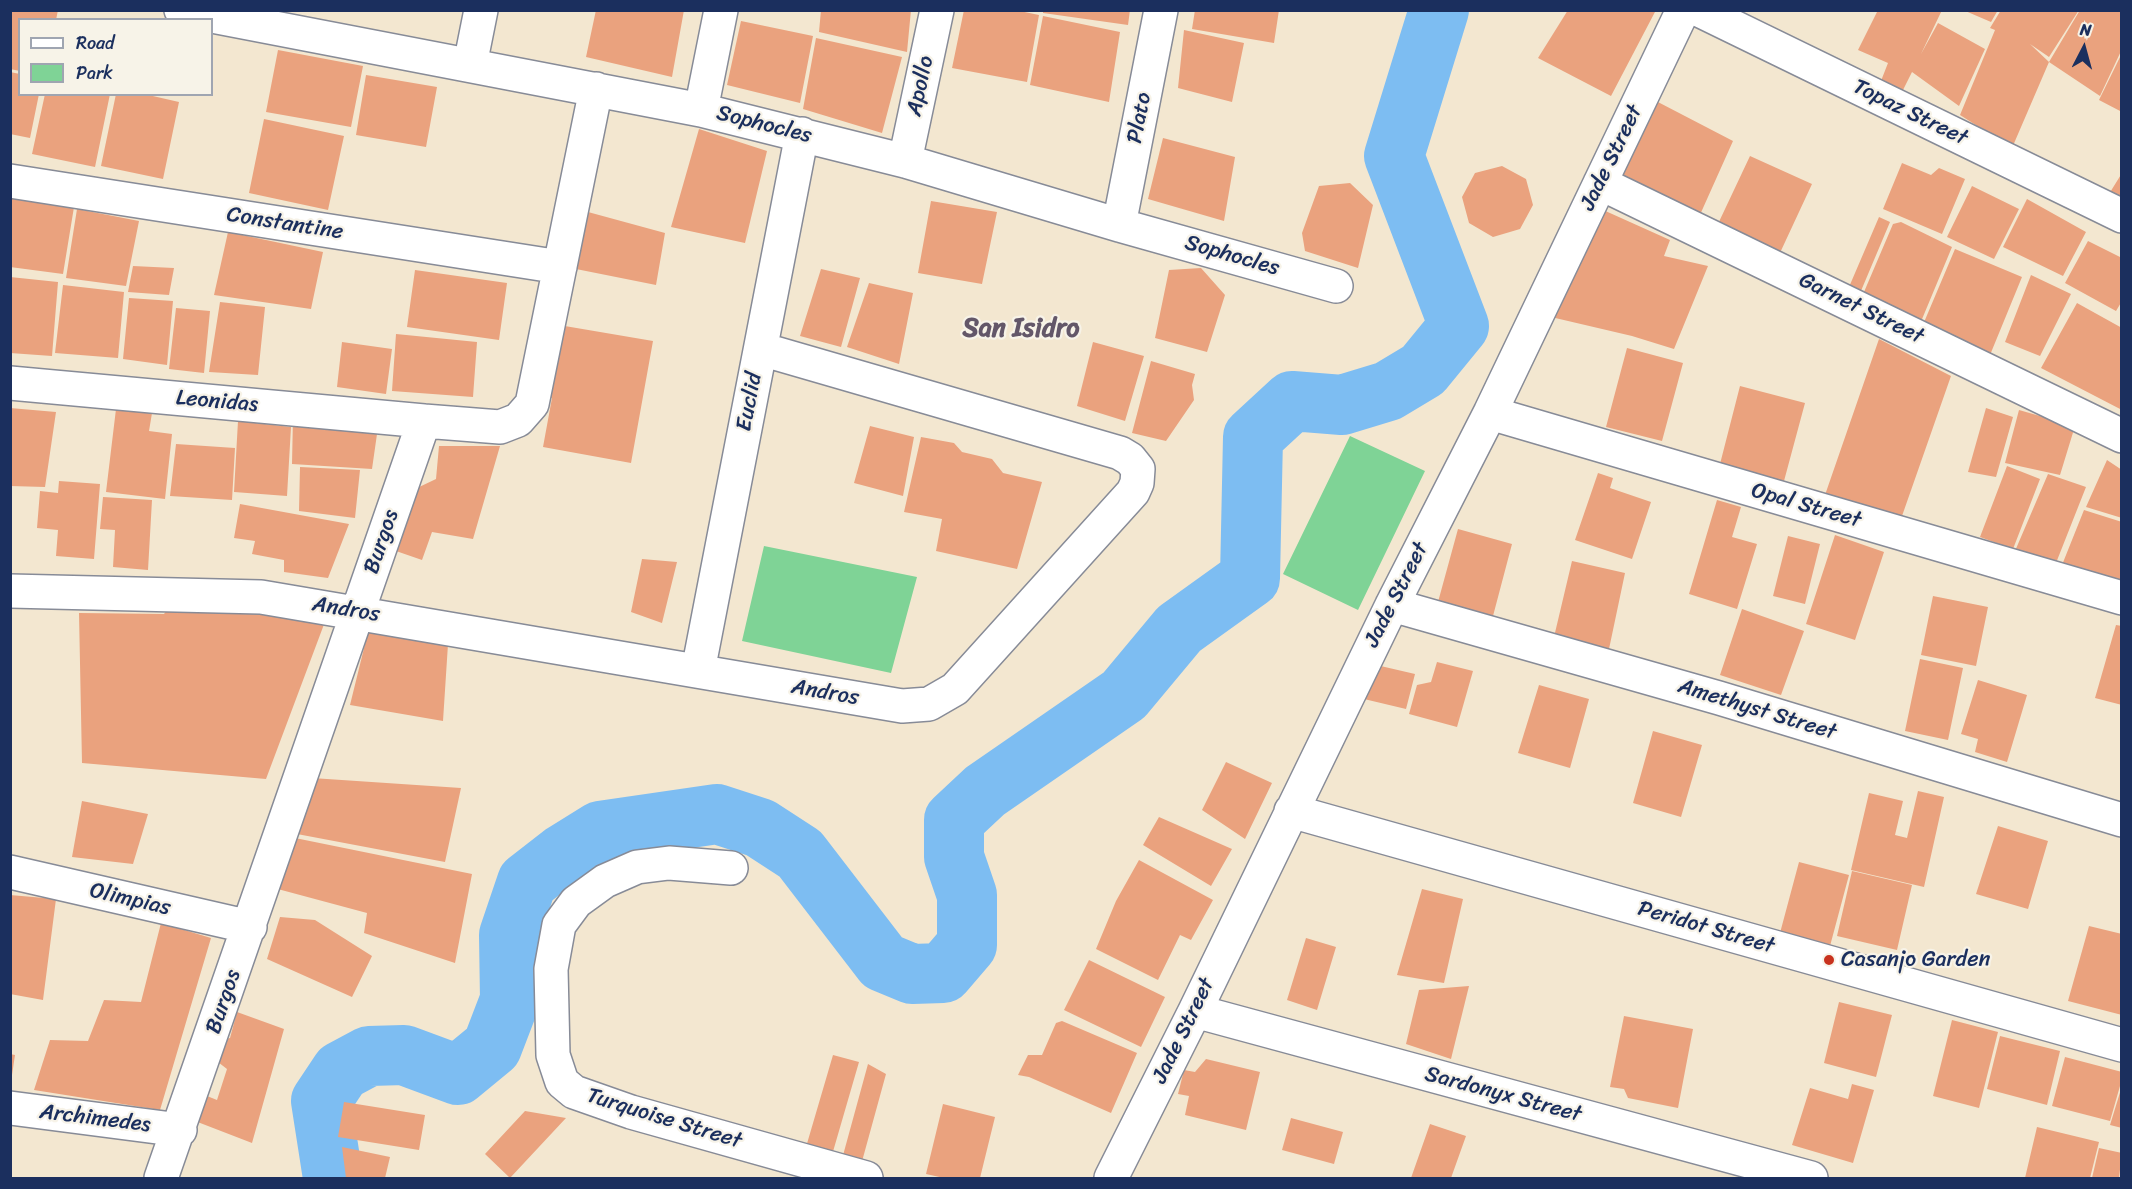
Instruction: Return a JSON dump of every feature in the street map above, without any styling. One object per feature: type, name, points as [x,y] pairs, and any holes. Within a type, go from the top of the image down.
[{"type":"street","name":"Sophocles","points":[[181,10],[248,17],[470,65],[701,110],[802,134],[905,161],[1119,225],[1336,286]]},
{"type":"street","points":[[470,65],[481,10]]},
{"type":"street","points":[[701,110],[721,10]]},
{"type":"street","name":"Apollo","points":[[905,161],[937,10]]},
{"type":"street","name":"Plato","points":[[1119,225],[1161,10]]},
{"type":"street","name":"Jade Street","points":[[1112,1179],[1392,605],[1490,413],[1683,10]]},
{"type":"street","name":"Topaz Street","points":[[1699,10],[2121,216]]},
{"type":"street","points":[[424,421],[500,427],[518,420],[532,405],[596,89]]},
{"type":"street","name":"Euclid","points":[[698,671],[802,134]]},
{"type":"street","name":"Constantine","points":[[10,181],[560,267]]},
{"type":"street","name":"Garnet Street","points":[[1600,183],[2121,436]]},
{"type":"street","name":"Andros","points":[[10,591],[261,597],[902,706],[929,705],[955,689],[1133,492],[1137,483],[1138,469],[1131,459],[1120,453],[760,349]]},
{"type":"street","name":"Leonidas","points":[[10,382],[424,421]]},
{"type":"street","name":"Opal Street","points":[[1490,413],[2121,598]]},
{"type":"street","name":"Burgos","points":[[161,1179],[180,1130],[424,421]]},
{"type":"street","name":"Amethyst Street","points":[[1392,605],[1719,698],[2121,820]]},
{"type":"street","name":"Peridot Street","points":[[1291,811],[2121,1045]]},
{"type":"street","name":"Turquoise Street","points":[[731,868],[669,863],[637,867],[605,880],[576,902],[559,925],[551,969],[553,1055],[561,1082],[574,1092],[631,1112],[866,1179]]},
{"type":"street","name":"Olimpias","points":[[10,872],[250,927]]},
{"type":"street","name":"Sardonyx Street","points":[[1195,1011],[1811,1179]]},
{"type":"street","name":"Archimedes","points":[[10,1108],[180,1130]]},
{"type":"green space","points":[[1350,436],[1425,471],[1358,610],[1283,574]]},
{"type":"green space","points":[[764,546],[917,577],[891,673],[742,641]]},
{"type":"building","points":[[10,10],[58,10],[56,18],[18,18],[18,71],[10,69]]},
{"type":"building","points":[[596,10],[684,10],[672,77],[586,57]]},
{"type":"building","points":[[821,10],[911,10],[907,52],[819,32]]},
{"type":"building","points":[[964,10],[1015,10],[1039,15],[1027,82],[952,68]]},
{"type":"building","points":[[1043,10],[1130,10],[1128,25],[1043,13]]},
{"type":"building","points":[[1195,10],[1279,10],[1274,43],[1192,29]]},
{"type":"building","points":[[1568,10],[1656,10],[1611,96],[1538,58]]},
{"type":"building","points":[[1878,10],[1942,10],[1921,54],[1938,23],[1985,49],[1959,106],[1912,72],[1901,94],[1879,86],[1888,63],[1858,50]]},
{"type":"building","points":[[1963,10],[1998,10],[1991,22]]},
{"type":"building","points":[[2001,10],[2079,10],[2049,57],[2030,44],[2049,62],[2012,148],[1960,115],[1995,30],[1990,28]]},
{"type":"building","points":[[2080,10],[2122,10],[2122,49],[2100,96],[2049,62]]},
{"type":"building","points":[[1043,16],[1120,32],[1109,102],[1030,85]]},
{"type":"building","points":[[741,21],[813,36],[800,103],[727,85]]},
{"type":"building","points":[[1184,30],[1244,43],[1232,102],[1178,88]]},
{"type":"building","points":[[816,38],[902,57],[882,133],[803,109]]},
{"type":"building","points":[[278,50],[363,66],[351,127],[266,112]]},
{"type":"building","points":[[2122,53],[2122,112],[2099,100]]},
{"type":"building","points":[[10,72],[18,74],[18,96],[39,96],[30,138],[10,134]]},
{"type":"building","points":[[366,75],[437,87],[426,147],[356,135]]},
{"type":"building","points":[[45,96],[110,96],[95,167],[32,154]]},
{"type":"building","points":[[116,96],[153,96],[179,102],[163,179],[101,166]]},
{"type":"building","points":[[1656,101],[1733,141],[1699,217],[1614,176]]},
{"type":"building","points":[[264,119],[344,136],[328,210],[249,193]]},
{"type":"building","points":[[699,129],[767,151],[745,243],[671,227]]},
{"type":"building","points":[[1163,138],[1235,157],[1224,221],[1148,199]]},
{"type":"building","points":[[1750,156],[1812,184],[1779,255],[1717,226]]},
{"type":"building","points":[[1902,163],[1931,175],[1939,168],[1965,179],[1942,234],[1883,209]]},
{"type":"building","points":[[1502,166],[1526,179],[1533,205],[1520,229],[1493,237],[1469,223],[1462,197],[1475,173]]},
{"type":"building","points":[[2122,173],[2122,201],[2109,194]]},
{"type":"building","points":[[1350,183],[1373,205],[1358,268],[1305,251],[1302,233],[1319,186]]},
{"type":"building","points":[[1972,186],[2019,209],[1994,259],[1947,237]]},
{"type":"building","points":[[10,196],[74,207],[63,274],[10,267]]},
{"type":"building","points":[[2027,199],[2086,232],[2063,276],[2003,247]]},
{"type":"building","points":[[931,201],[997,212],[982,284],[918,273]]},
{"type":"building","points":[[77,209],[139,221],[126,286],[66,278]]},
{"type":"building","points":[[1601,209],[1670,240],[1664,256],[1708,266],[1674,349],[1632,336],[1551,317]]},
{"type":"building","points":[[588,212],[665,233],[656,285],[576,269]]},
{"type":"building","points":[[1879,217],[1890,222],[1858,298],[1846,294]]},
{"type":"building","points":[[1901,222],[1952,247],[1920,324],[1861,299],[1893,224]]},
{"type":"building","points":[[228,232],[323,252],[311,309],[214,295]]},
{"type":"building","points":[[2088,241],[2122,258],[2122,301],[2116,311],[2065,283]]},
{"type":"building","points":[[1955,249],[2022,277],[1990,355],[1922,327]]},
{"type":"building","points":[[133,266],[174,268],[169,295],[128,292]]},
{"type":"building","points":[[1201,268],[1225,295],[1207,352],[1155,338],[1169,270]]},
{"type":"building","points":[[821,269],[860,278],[841,347],[800,336]]},
{"type":"building","points":[[415,270],[507,283],[499,340],[407,327]]},
{"type":"building","points":[[2031,275],[2071,294],[2040,356],[2005,342]]},
{"type":"building","points":[[10,277],[58,282],[52,356],[10,353]]},
{"type":"building","points":[[869,283],[913,293],[899,364],[847,347]]},
{"type":"building","points":[[63,285],[124,292],[118,358],[55,353]]},
{"type":"building","points":[[129,298],[173,301],[167,365],[123,359]]},
{"type":"building","points":[[220,302],[265,307],[258,375],[209,372]]},
{"type":"building","points":[[2077,303],[2122,328],[2122,410],[2041,368]]},
{"type":"building","points":[[176,308],[210,311],[204,373],[169,369]]},
{"type":"building","points":[[553,324],[653,341],[631,463],[543,447],[552,398],[540,396]]},
{"type":"building","points":[[396,334],[477,342],[473,397],[392,391]]},
{"type":"building","points":[[1879,339],[1951,376],[1902,516],[1825,495]]},
{"type":"building","points":[[342,342],[392,349],[386,394],[337,387]]},
{"type":"building","points":[[1093,342],[1144,356],[1125,421],[1077,406]]},
{"type":"building","points":[[1627,348],[1683,363],[1662,441],[1606,427]]},
{"type":"building","points":[[1151,361],[1195,374],[1192,385],[1194,400],[1166,441],[1132,433]]},
{"type":"building","points":[[1740,386],[1805,403],[1784,481],[1720,464]]},
{"type":"building","points":[[10,408],[56,412],[45,487],[10,486]]},
{"type":"building","points":[[1986,408],[2013,417],[1996,477],[1968,472]]},
{"type":"building","points":[[116,409],[152,413],[149,431],[172,434],[165,499],[106,492]]},
{"type":"building","points":[[2019,410],[2075,426],[2060,475],[2005,463]]},
{"type":"building","points":[[293,417],[378,427],[372,469],[292,464]]},
{"type":"building","points":[[238,421],[291,427],[287,496],[234,492]]},
{"type":"building","points":[[870,426],[914,437],[903,496],[854,483]]},
{"type":"building","points":[[921,437],[954,443],[962,452],[992,459],[1003,473],[1042,482],[1017,569],[936,551],[942,519],[904,512]]},
{"type":"building","points":[[176,444],[235,448],[232,500],[170,496]]},
{"type":"building","points":[[439,446],[500,446],[473,539],[432,532],[422,560],[396,551],[415,489],[436,479]]},
{"type":"building","points":[[2107,460],[2122,470],[2122,518],[2086,507]]},
{"type":"building","points":[[2007,466],[2040,479],[2013,549],[1980,537]]},
{"type":"building","points":[[300,467],[360,470],[355,518],[299,511]]},
{"type":"building","points":[[1598,473],[1613,478],[1610,488],[1651,502],[1632,559],[1575,540]]},
{"type":"building","points":[[2048,474],[2086,487],[2056,563],[2015,551]]},
{"type":"building","points":[[59,481],[100,484],[94,559],[56,556],[58,530],[37,528],[40,491],[58,493]]},
{"type":"building","points":[[103,497],[152,500],[148,570],[113,567],[115,530],[100,529]]},
{"type":"building","points":[[1717,500],[1741,507],[1732,537],[1757,544],[1737,609],[1689,594]]},
{"type":"building","points":[[240,504],[349,524],[328,578],[284,572],[284,560],[252,554],[255,541],[234,538]]},
{"type":"building","points":[[2084,510],[2122,522],[2122,584],[2060,570]]},
{"type":"building","points":[[1458,529],[1512,544],[1493,616],[1438,602]]},
{"type":"building","points":[[1835,535],[1884,552],[1855,640],[1806,624]]},
{"type":"building","points":[[1788,536],[1820,544],[1805,604],[1773,596]]},
{"type":"building","points":[[642,559],[677,562],[662,623],[631,612]]},
{"type":"building","points":[[1572,561],[1625,573],[1609,649],[1554,637]]},
{"type":"building","points":[[1933,596],[1988,607],[1976,666],[1921,655]]},
{"type":"building","points":[[174,601],[326,619],[266,779],[82,763],[79,613],[164,614]]},
{"type":"building","points":[[1742,609],[1804,631],[1781,695],[1720,675]]},
{"type":"building","points":[[2116,625],[2122,626],[2122,705],[2095,698]]},
{"type":"building","points":[[368,632],[448,644],[443,721],[350,705]]},
{"type":"building","points":[[1920,659],[1963,668],[1948,740],[1905,731]]},
{"type":"building","points":[[1437,662],[1473,671],[1457,727],[1409,714],[1417,685],[1431,682]]},
{"type":"building","points":[[1372,664],[1415,674],[1406,709],[1364,699]]},
{"type":"building","points":[[1978,680],[2027,695],[2007,762],[1975,752],[1978,739],[1961,734]]},
{"type":"building","points":[[1539,685],[1589,699],[1570,768],[1518,753]]},
{"type":"building","points":[[1653,731],[1702,745],[1681,817],[1633,803]]},
{"type":"building","points":[[1226,762],[1272,783],[1245,839],[1202,810]]},
{"type":"building","points":[[312,778],[461,788],[445,862],[297,834]]},
{"type":"building","points":[[1918,791],[1944,797],[1924,887],[1851,870],[1869,793],[1903,801],[1895,835],[1907,838]]},
{"type":"building","points":[[82,801],[148,814],[133,864],[72,857]]},
{"type":"building","points":[[1159,817],[1232,849],[1211,886],[1143,845]]},
{"type":"building","points":[[1998,826],[2048,841],[2028,909],[1976,894]]},
{"type":"building","points":[[295,838],[472,874],[455,963],[364,933],[367,913],[274,888]]},
{"type":"building","points":[[1139,860],[1213,900],[1191,940],[1180,935],[1158,980],[1096,949],[1116,901]]},
{"type":"building","points":[[1799,862],[1849,875],[1830,946],[1780,933]]},
{"type":"building","points":[[1852,871],[1912,885],[1897,950],[1837,936]]},
{"type":"building","points":[[1422,889],[1463,899],[1444,983],[1397,975]]},
{"type":"building","points":[[10,895],[56,899],[43,1000],[10,994]]},
{"type":"building","points":[[280,917],[315,920],[372,956],[352,997],[267,959]]},
{"type":"building","points":[[161,923],[211,938],[160,1110],[34,1090],[50,1040],[88,1041],[104,1000],[141,1002]]},
{"type":"building","points":[[2089,926],[2122,934],[2122,1015],[2068,1001]]},
{"type":"building","points":[[1306,938],[1336,947],[1317,1010],[1287,1000]]},
{"type":"building","points":[[1089,960],[1165,997],[1141,1047],[1064,1010]]},
{"type":"building","points":[[1469,986],[1451,1059],[1406,1044],[1419,990]]},
{"type":"building","points":[[1839,1002],[1892,1015],[1876,1077],[1824,1063]]},
{"type":"building","points":[[237,1012],[284,1029],[252,1143],[195,1121],[202,1094],[217,1100],[227,1069],[214,1059],[222,1040],[230,1038]]},
{"type":"building","points":[[1624,1016],[1693,1029],[1678,1108],[1628,1098],[1624,1089],[1610,1087]]},
{"type":"building","points":[[1952,1020],[1998,1032],[1979,1108],[1933,1096]]},
{"type":"building","points":[[1062,1021],[1137,1053],[1111,1113],[1029,1077],[1018,1075],[1028,1055],[1042,1055],[1056,1023]]},
{"type":"building","points":[[2000,1036],[2060,1051],[2047,1105],[1987,1089]]},
{"type":"building","points":[[10,1054],[15,1055],[12,1075],[10,1075]]},
{"type":"building","points":[[833,1055],[859,1062],[832,1155],[806,1147]]},
{"type":"building","points":[[2065,1057],[2122,1072],[2110,1121],[2052,1106]]},
{"type":"building","points":[[1206,1059],[1260,1072],[1246,1130],[1185,1115],[1189,1096],[1178,1094],[1184,1070],[1195,1072]]},
{"type":"building","points":[[868,1064],[886,1074],[861,1165],[842,1159]]},
{"type":"building","points":[[1852,1084],[1874,1090],[1853,1163],[1792,1145],[1810,1088],[1848,1099]]},
{"type":"building","points":[[2122,1086],[2122,1128],[2110,1125]]},
{"type":"building","points":[[344,1102],[425,1115],[419,1150],[338,1137]]},
{"type":"building","points":[[943,1104],[995,1117],[980,1178],[944,1178],[926,1174]]},
{"type":"building","points":[[525,1111],[566,1118],[510,1178],[485,1154]]},
{"type":"building","points":[[1291,1118],[1343,1132],[1334,1164],[1282,1150]]},
{"type":"building","points":[[1430,1124],[1466,1136],[1451,1178],[1411,1178]]},
{"type":"building","points":[[2037,1127],[2099,1142],[2090,1178],[2025,1178]]},
{"type":"building","points":[[342,1147],[390,1157],[385,1178],[346,1178]]},
{"type":"building","points":[[2099,1148],[2122,1153],[2119,1178],[2092,1178]]},
{"type":"waterway","points":[[333,1178],[321,1101],[341,1071],[369,1056],[404,1055],[458,1075],[492,1047],[510,1000],[509,935],[527,882],[563,854],[600,831],[717,814],[760,828],[800,854],[883,962],[912,974],[943,973],[967,945],[967,895],[954,857],[954,820],[985,791],[1124,695],[1179,629],[1250,578],[1253,437],[1292,401],[1342,405],[1388,391],[1423,370],[1459,326],[1394,156],[1439,10]]},
{"type":"place","name":"Casanjo Garden","points":[[1829,960]]},
{"type":"district","name":"San Isidro","points":[[1021,329]]}]
